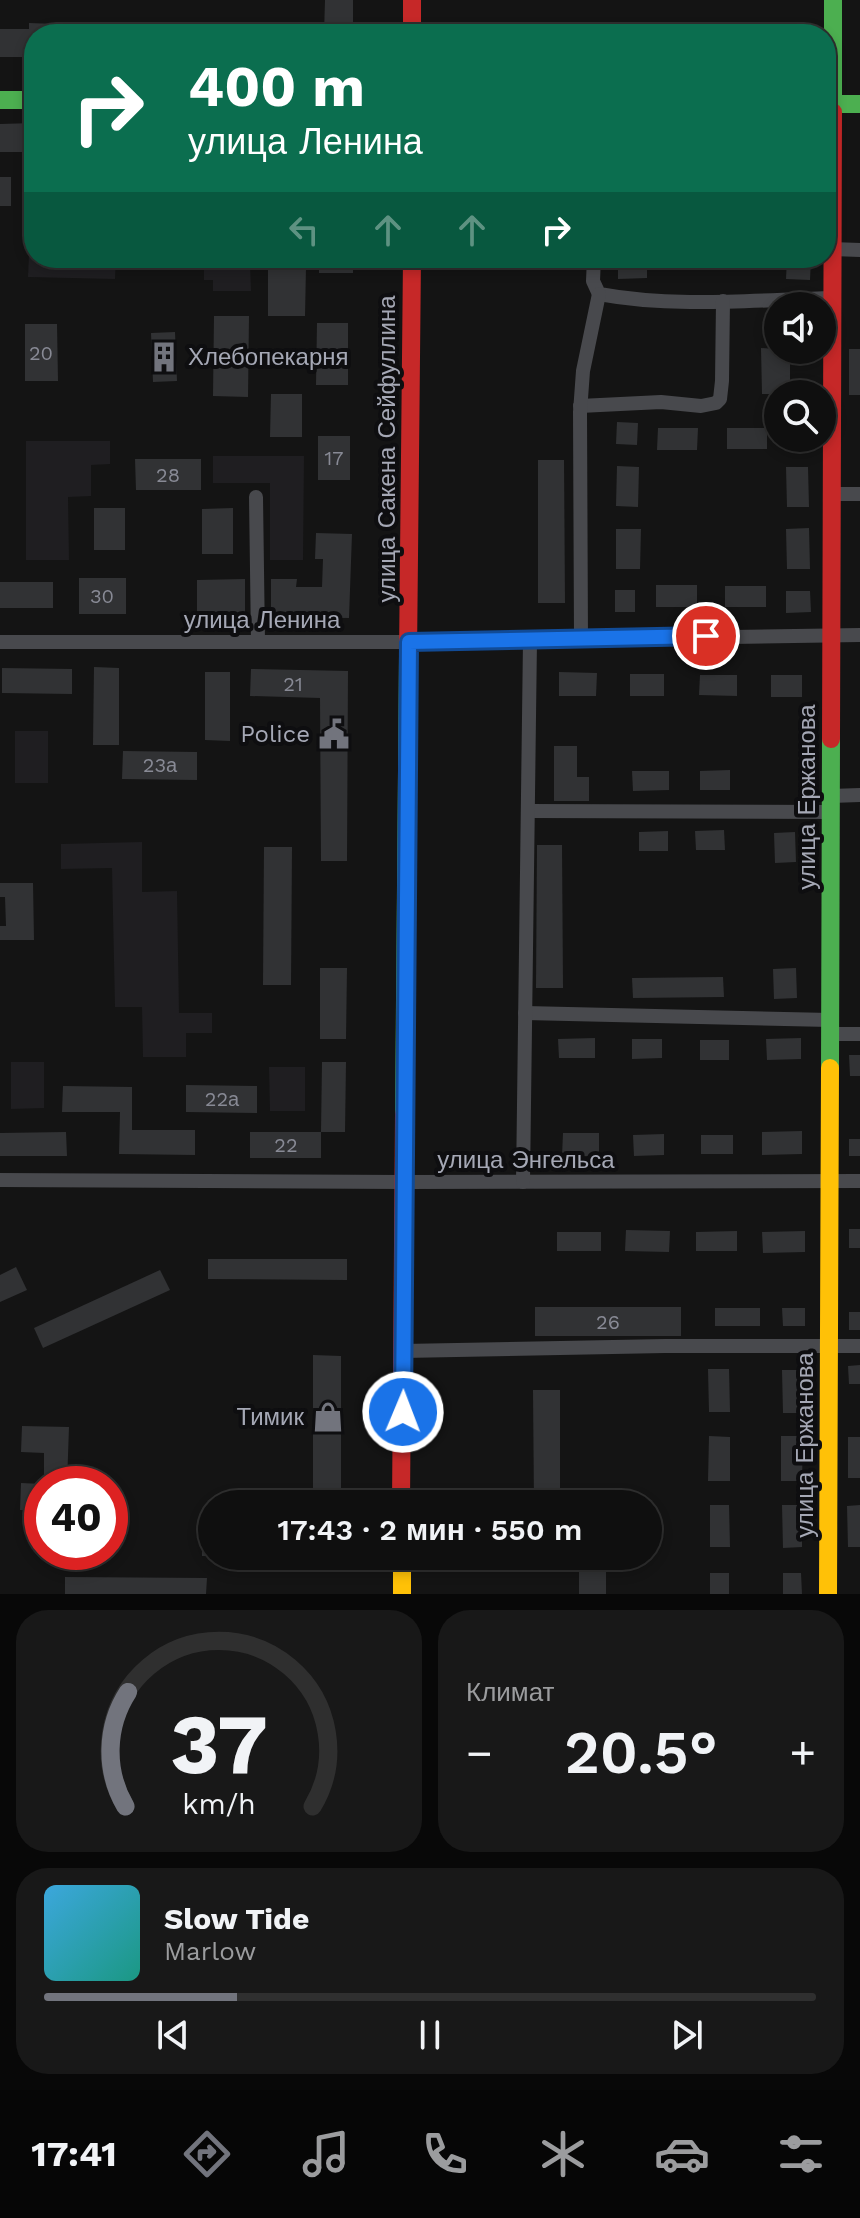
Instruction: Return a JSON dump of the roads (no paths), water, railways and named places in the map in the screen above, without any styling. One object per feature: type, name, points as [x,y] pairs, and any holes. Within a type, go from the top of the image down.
[{"type":"street","points":[[412,0],[412,24]]},
{"type":"street","name":"улица Ержанова","points":[[832,24],[833,0]]},
{"type":"street","points":[[0,100],[24,100]]},
{"type":"street","points":[[836,104],[860,104]]},
{"type":"street","points":[[836,249],[860,250]]},
{"type":"street","name":"улица Сакена Сейфуллина","points":[[401,1490],[412,268]]},
{"type":"street","points":[[581,639],[580,406],[583,371],[599,294],[593,281],[594,268]]},
{"type":"street","name":"улица Ержанова","points":[[832,268],[832,292]]},
{"type":"street","points":[[599,294],[623,299],[764,300]]},
{"type":"street","points":[[580,406],[661,402],[701,406],[716,403],[720,399],[722,381],[723,301]]},
{"type":"street","name":"улица Ержанова","points":[[828,1594],[832,364]]},
{"type":"street","points":[[831,494],[860,494]]},
{"type":"street","points":[[256,497],[258,642]]},
{"type":"street","name":"улица Ленина","points":[[0,642],[409,642],[860,635]]},
{"type":"street","points":[[523,1182],[530,640]]},
{"type":"street","points":[[528,811],[831,804],[860,795]]},
{"type":"street","points":[[525,1013],[830,1027],[860,1034]]},
{"type":"street","name":"улица Энгельса","points":[[0,1180],[860,1181]]},
{"type":"street","points":[[403,1351],[860,1346]]},
{"type":"street","points":[[402,1570],[402,1594]]},
{"type":"place","name":"Хлебопекарня","points":[[164,357]]},
{"type":"place","name":"Police","points":[[334,734]]},
{"type":"place","name":"Тимик","points":[[328,1417]]}]
